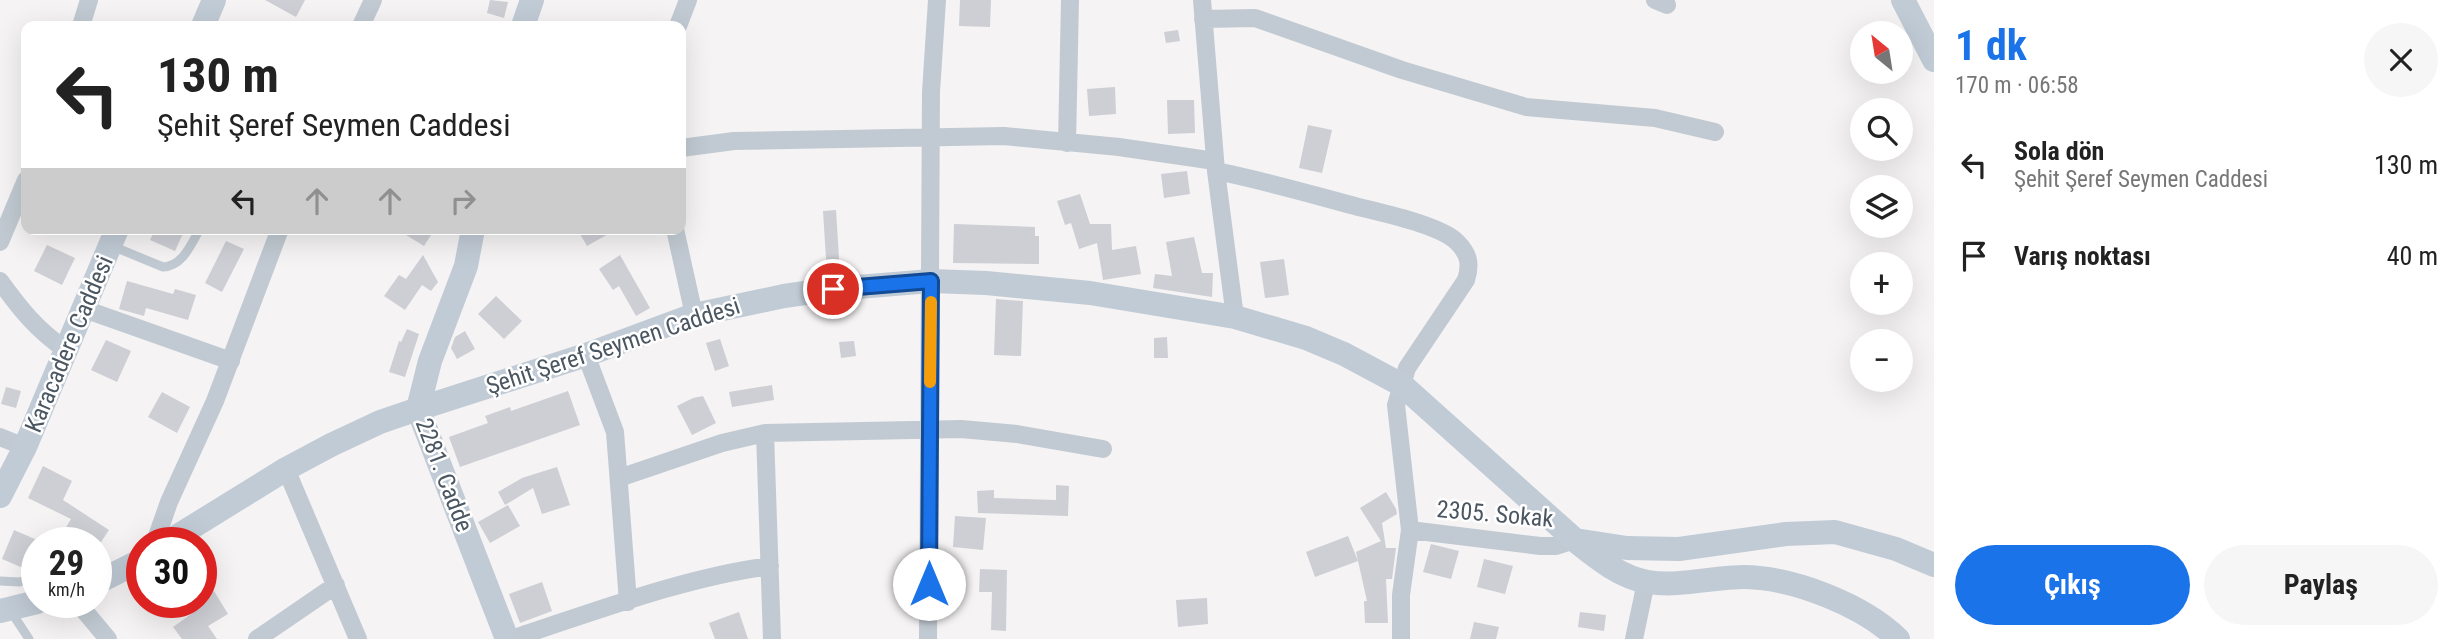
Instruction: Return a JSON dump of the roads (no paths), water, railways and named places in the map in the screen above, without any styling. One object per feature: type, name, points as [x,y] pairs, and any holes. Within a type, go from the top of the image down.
[{"type":"street","points":[[82,21],[89,0]]},
{"type":"street","points":[[205,21],[214,0]]},
{"type":"street","points":[[363,21],[373,0]]},
{"type":"street","points":[[525,21],[532,0]]},
{"type":"street","points":[[680,21],[688,0]]},
{"type":"street","points":[[928,639],[931,136],[937,0]]},
{"type":"street","points":[[1067,143],[1070,0]]},
{"type":"street","points":[[1202,0],[1216,166],[1235,317]]},
{"type":"street","points":[[1903,0],[1934,60]]},
{"type":"street","points":[[1203,19],[1255,18],[1402,69],[1526,107],[1655,118],[1715,132]]},
{"type":"street","points":[[686,147],[734,141],[931,136],[1004,136],[1067,143],[1216,166],[1401,218],[1449,235],[1456,240],[1470,263],[1466,280],[1407,368],[1396,405],[1410,530],[1401,595],[1401,639]]},
{"type":"street","points":[[0,242],[21,192]]},
{"type":"street","points":[[160,527],[215,401],[278,235]]},
{"type":"street","name":"2281. Cadde","points":[[477,235],[430,362],[418,409],[509,639]]},
{"type":"street","points":[[676,235],[694,314]]},
{"type":"street","name":"Karacadere Caddesi","points":[[0,496],[25,447],[113,238]]},
{"type":"street","points":[[0,281],[27,318],[49,339],[66,350]]},
{"type":"street","name":"Şehit Şeref Seymen Caddesi","points":[[192,527],[286,469],[355,433],[418,409],[586,355],[694,314],[796,294],[931,281],[986,283],[1090,293],[1235,317],[1306,338],[1344,354],[1402,385],[1575,540],[1610,567],[1646,582]]},
{"type":"street","points":[[84,309],[231,361]]},
{"type":"street","points":[[586,355],[615,432],[628,602]]},
{"type":"street","points":[[619,478],[722,443],[765,433],[930,428],[1017,434],[1103,449]]},
{"type":"street","points":[[765,433],[772,639]]},
{"type":"street","points":[[0,437],[25,447]]},
{"type":"street","points":[[286,469],[358,639]]},
{"type":"street","name":"2305. Sokak","points":[[1410,530],[1540,546],[1556,546],[1575,540]]},
{"type":"street","points":[[1575,540],[1627,548],[1679,549],[1798,533],[1835,531],[1896,549],[1934,565]]},
{"type":"street","points":[[509,639],[719,575],[770,566]]},
{"type":"street","points":[[1634,639],[1646,582],[1747,577],[1792,584],[1847,605],[1874,620],[1898,639]]},
{"type":"street","points":[[257,639],[336,585]]},
{"type":"street","points":[[90,618],[108,639]]},
{"type":"lane","points":[[113,238],[163,267],[178,262],[196,235]]},
{"type":"lane","points":[[0,581],[21,582]]},
{"type":"lane","points":[[5,610],[29,639]]}]
